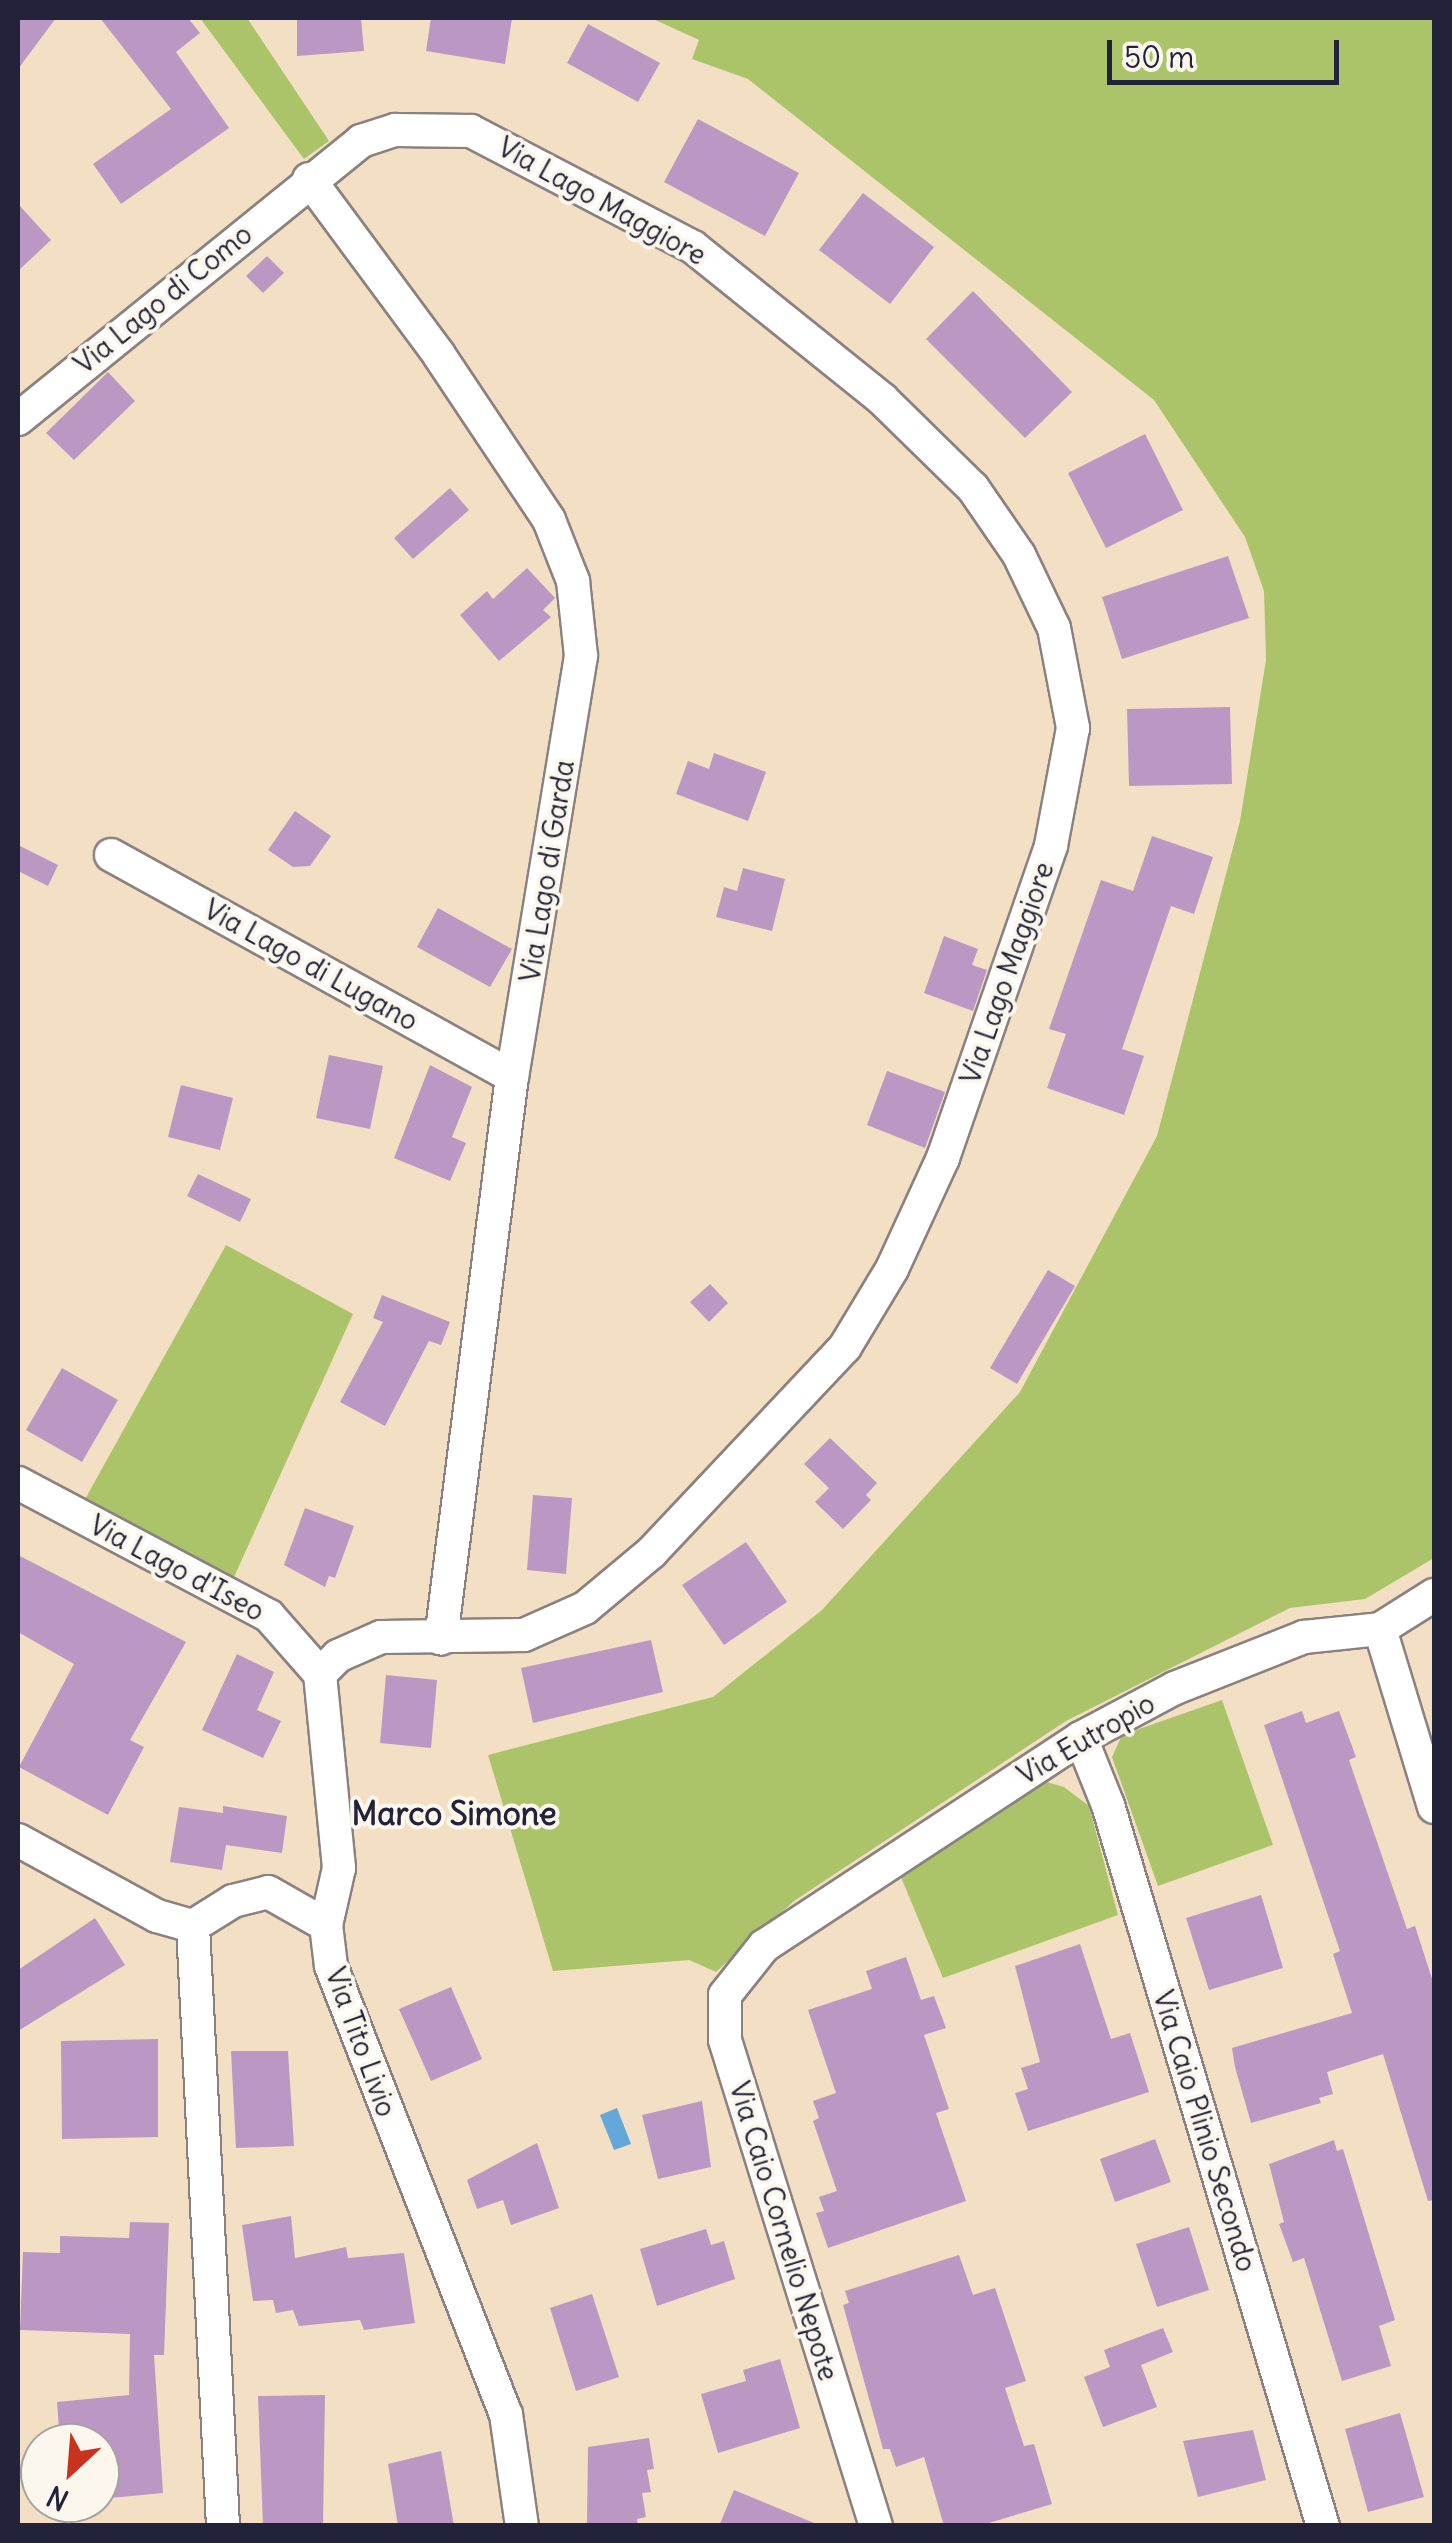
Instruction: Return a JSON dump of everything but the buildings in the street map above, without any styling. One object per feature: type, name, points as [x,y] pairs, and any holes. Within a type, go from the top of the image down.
[{"type":"street","name":"Via Lago Maggiore","points":[[309,178],[361,141],[395,130],[471,131],[693,247],[882,399],[973,488],[1019,555],[1054,628],[1073,728],[1051,846],[944,1158],[892,1269],[845,1347],[652,1552],[585,1608],[524,1635],[381,1637],[338,1656],[320,1674]]},
{"type":"street","name":"Via Lago di Como","points":[[18,419],[309,178]]},
{"type":"street","name":"Via Lago di Garda","points":[[309,178],[440,355],[548,520],[574,581],[581,656],[512,1076],[441,1639]]},
{"type":"street","name":"Via Lago di Lugano","points":[[110,855],[512,1076]]},
{"type":"street","name":"Via Lago d'Iseo","points":[[18,1483],[270,1616],[320,1674]]},
{"type":"street","name":"Via Eutropio","points":[[764,1946],[1081,1738],[1175,1688],[1304,1637],[1380,1630],[1434,1596]]},
{"type":"street","points":[[1380,1630],[1434,1807]]},
{"type":"street","points":[[18,1840],[156,1916],[193,1926],[233,1901],[268,1892],[326,1925],[339,1868],[320,1674]]},
{"type":"street","name":"Via Caio Plinio Secondo","points":[[1081,1738],[1108,1805],[1323,2526]]},
{"type":"street","name":"Via Tito Livio","points":[[326,1925],[331,1966],[506,2414],[522,2526]]},
{"type":"street","points":[[193,1926],[222,2526]]},
{"type":"street","name":"Via Caio Cornelio Nepote","points":[[764,1946],[725,1995],[724,2040],[876,2526]]},
{"type":"green space","points":[[200,18],[247,18],[329,141],[304,159]]},
{"type":"green space","points":[[651,18],[1434,18],[1434,1558],[1365,1599],[1290,1608],[1066,1721],[794,1901],[716,1972],[689,1960],[553,1971],[488,1755],[713,1697],[822,1610],[1020,1392],[1157,1136],[1240,821],[1266,660],[1264,591],[1245,537],[1154,400],[748,79],[692,59],[699,40]]},
{"type":"green space","points":[[226,1245],[353,1314],[234,1577],[84,1501]]},
{"type":"green space","points":[[1222,1700],[1273,1845],[1158,1886],[1112,1757],[1122,1735]]},
{"type":"green space","points":[[1043,1781],[1064,1787],[1089,1806],[1118,1915],[943,1978],[900,1875]]},
{"type":"water","points":[[617,2108],[631,2144],[614,2150],[600,2115]]},
{"type":"district","name":"Marco Simone","points":[[454,1814]]}]
